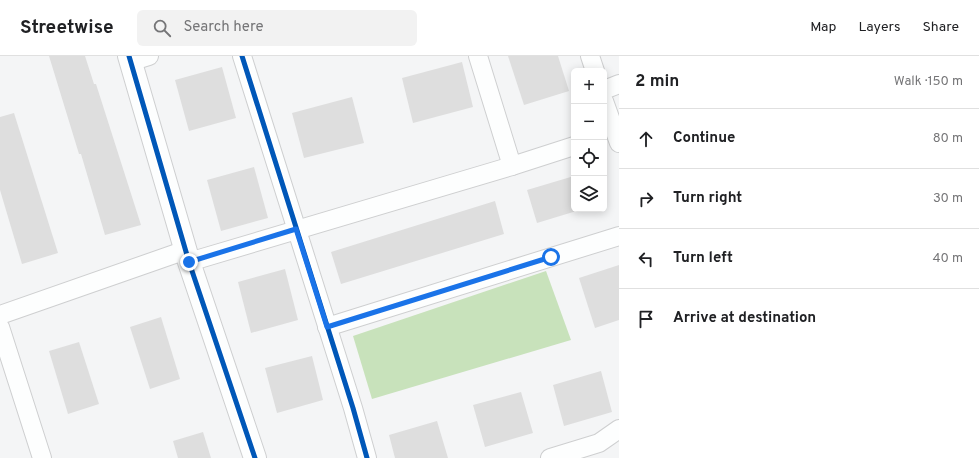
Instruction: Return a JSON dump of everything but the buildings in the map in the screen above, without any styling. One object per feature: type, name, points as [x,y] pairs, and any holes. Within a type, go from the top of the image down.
[{"type":"street","points":[[242,56],[353,408],[367,458]]},
{"type":"street","points":[[478,56],[512,166]]},
{"type":"street","points":[[590,56],[594,68]]},
{"type":"street","points":[[136,58],[187,256],[255,458]]},
{"type":"street","points":[[607,89],[619,84]]},
{"type":"street","points":[[605,104],[613,138]]},
{"type":"street","points":[[0,315],[187,256],[296,229],[512,166],[571,147]]},
{"type":"street","points":[[327,327],[619,236]]},
{"type":"street","points":[[0,327],[42,458]]},
{"type":"street","points":[[550,458],[602,450],[619,429]]},
{"type":"green space","points":[[546,271],[571,340],[372,399],[353,336]]},
{"type":"cycle path","points":[[129,56],[189,262],[255,458]]},
{"type":"cycle path","points":[[242,56],[353,408],[367,458]]},
{"type":"route","points":[[189,262],[296,229],[327,327],[551,257]]}]
